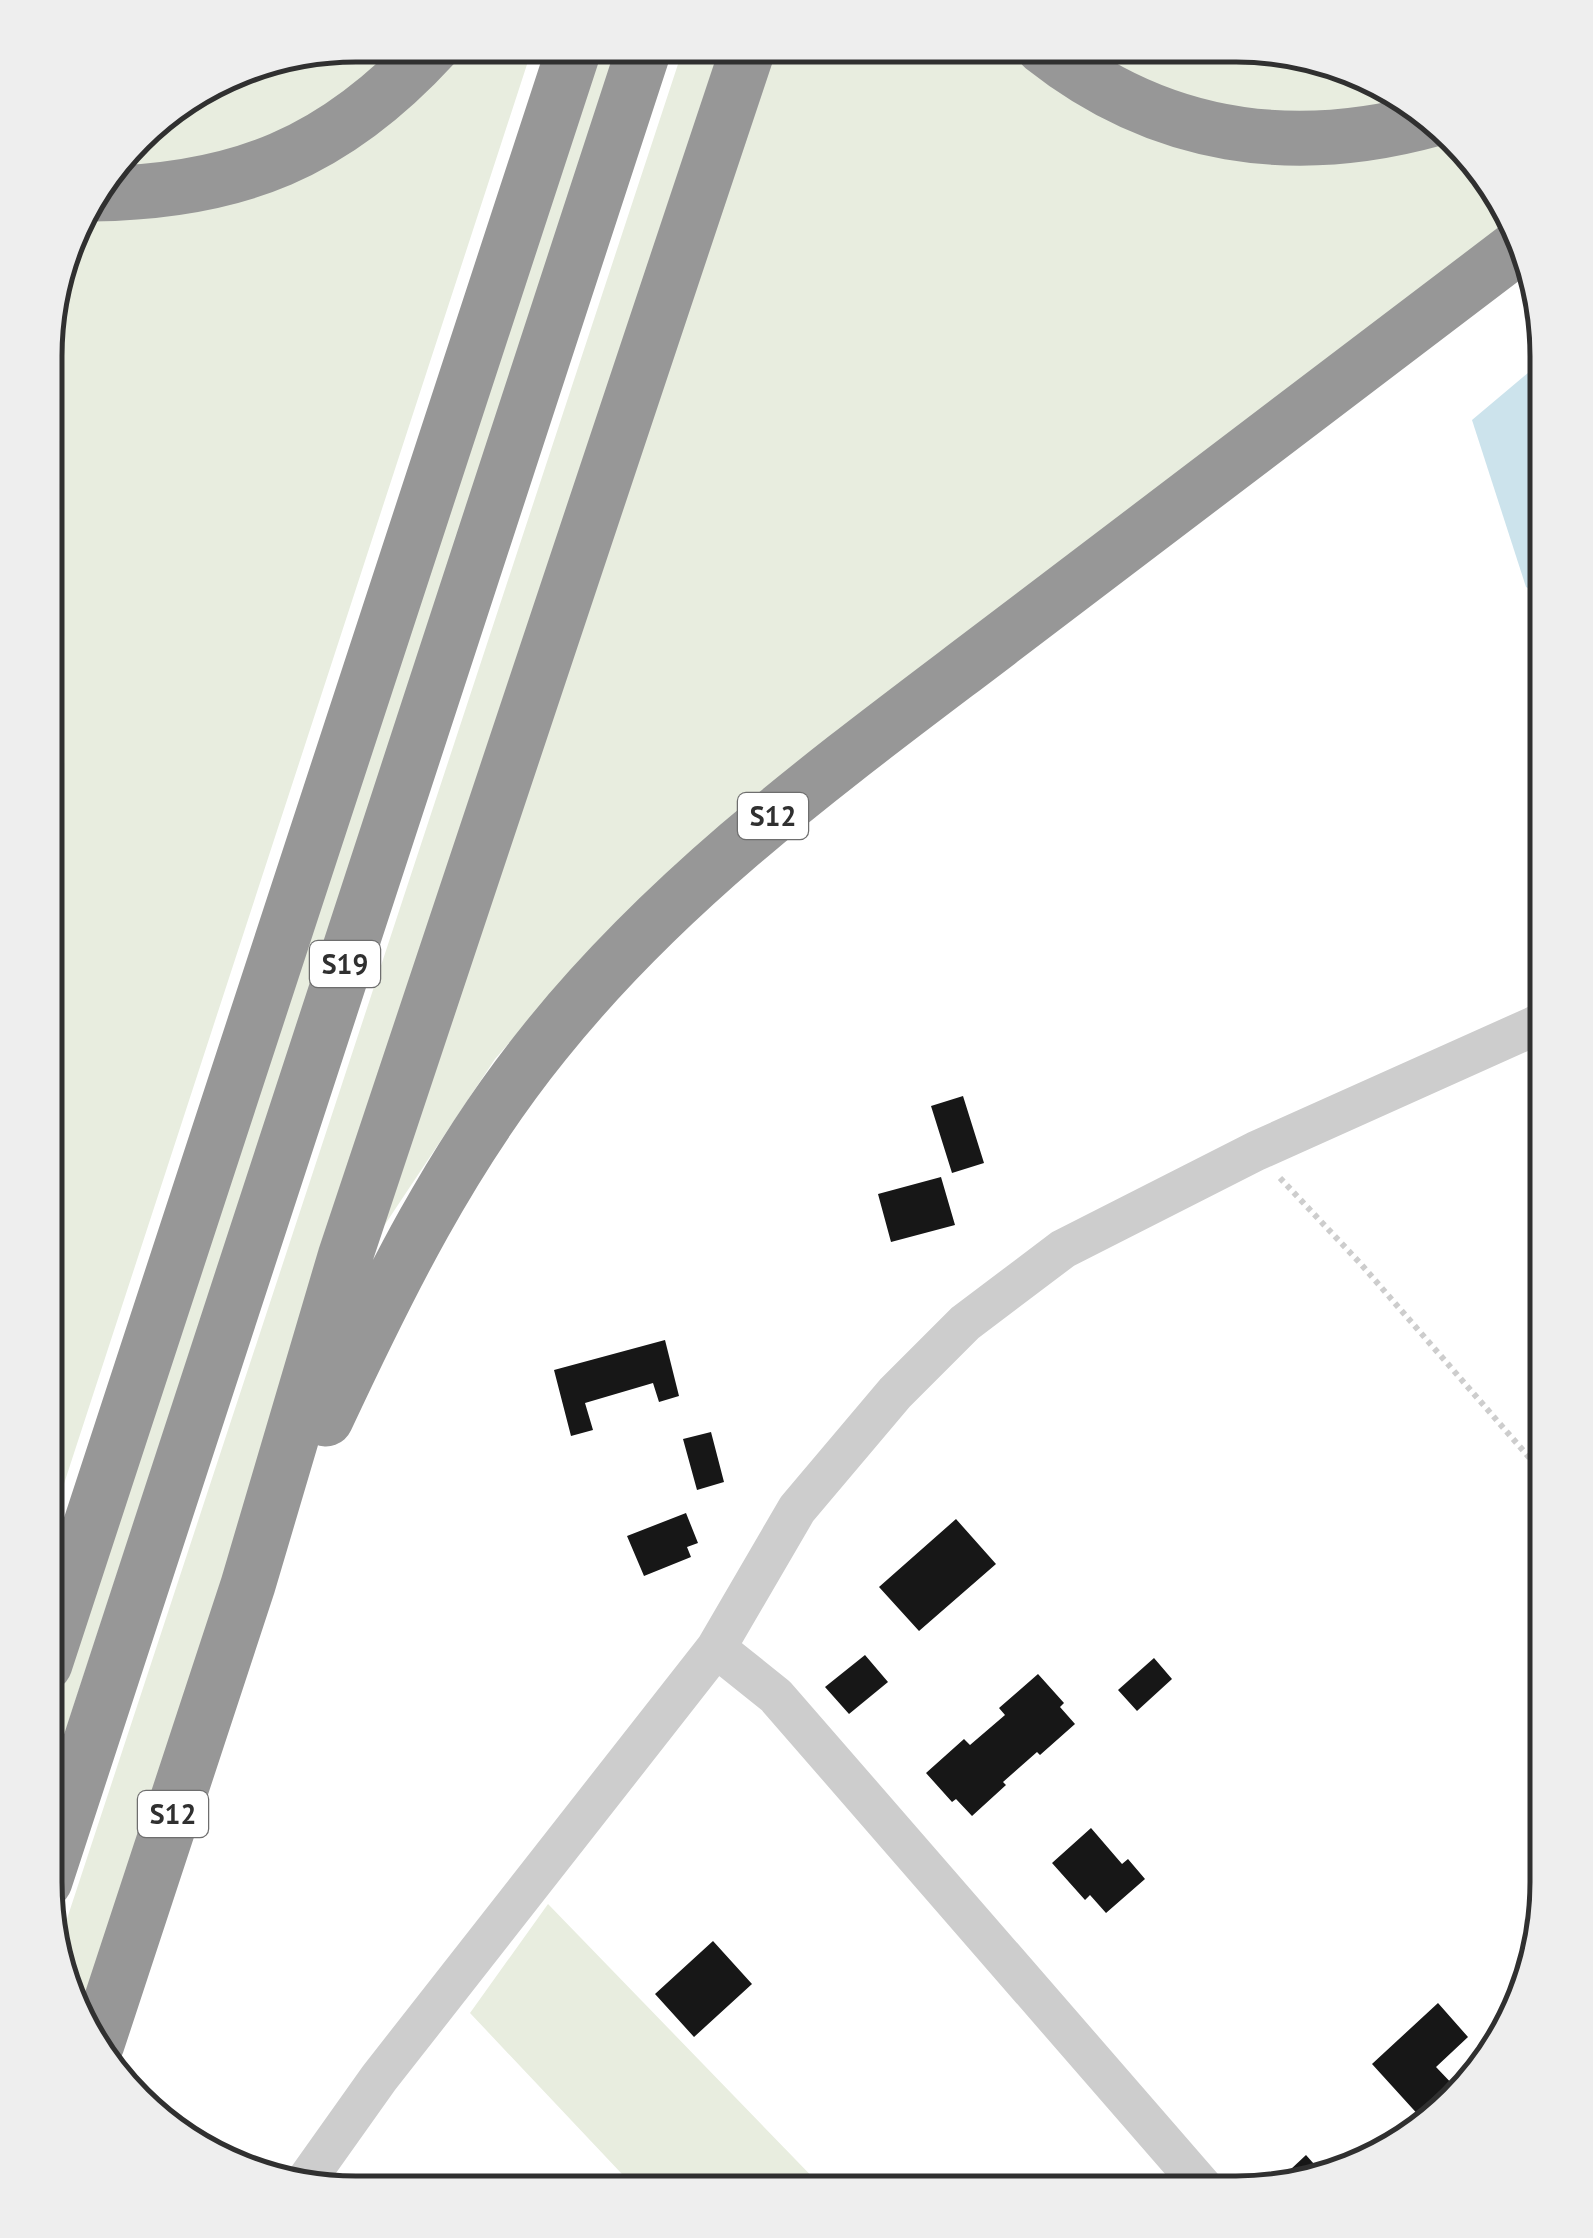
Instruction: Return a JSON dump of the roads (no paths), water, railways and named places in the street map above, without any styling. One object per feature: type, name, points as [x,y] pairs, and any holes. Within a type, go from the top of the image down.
[{"type":"highway","points":[[113,193],[172,190],[260,169],[314,145],[368,109],[419,62]]},
{"type":"highway","name":"S19","points":[[62,1615],[570,62]]},
{"type":"highway","name":"S19","points":[[62,1829],[640,62]]},
{"type":"highway","points":[[248,1585],[345,1257],[743,62]]},
{"type":"highway","points":[[1063,62],[1116,97],[1218,131],[1262,139],[1304,140],[1395,130],[1417,124]]},
{"type":"highway","name":"S12","points":[[102,2029],[248,1585],[424,1216],[521,1071],[606,970],[695,881],[803,792],[1511,252]]},
{"type":"street","points":[[312,2172],[379,2078],[716,1648],[797,1508],[895,1394],[965,1323],[1062,1249],[1256,1151],[1530,1028]]},
{"type":"street","points":[[716,1648],[776,1696],[1193,2176]]},
{"type":"water","points":[[1530,371],[1530,589],[1526,587],[1472,420]]}]
